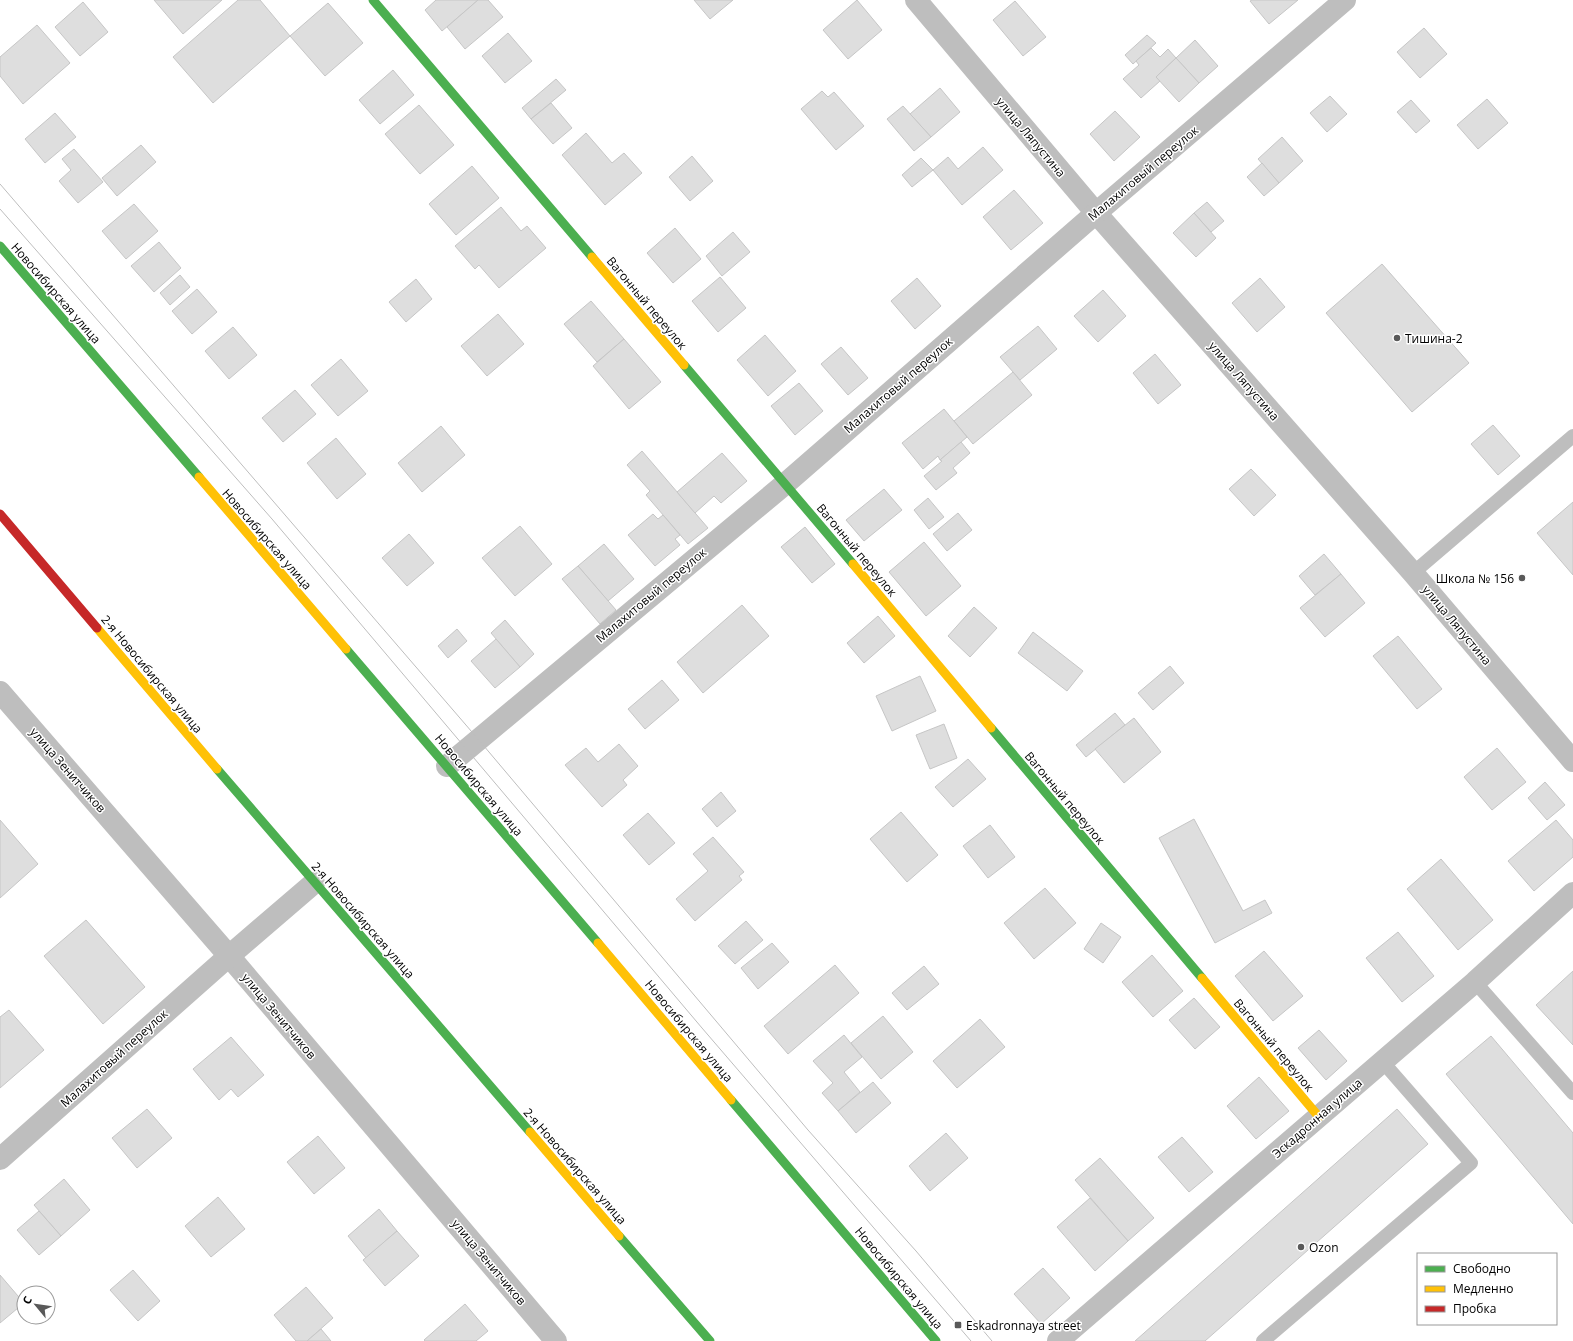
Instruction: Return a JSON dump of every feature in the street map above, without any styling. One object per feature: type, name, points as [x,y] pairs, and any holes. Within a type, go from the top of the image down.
[{"type":"street","name":"Вагонный переулок","points":[[373,0],[785,484],[1319,1117]]},
{"type":"street","name":"улица Ляпустина","points":[[916,0],[1096,213],[1413,573],[1573,761]]},
{"type":"street","name":"Малахитовый переулок","points":[[447,766],[785,484],[1096,213],[1345,0]]},
{"type":"street","name":"Новосибирская улица","points":[[0,246],[447,766],[936,1341]]},
{"type":"street","name":"2-я Новосибирская улица","points":[[0,514],[314,883],[710,1341]]},
{"type":"street","name":"улица Зенитчиков","points":[[0,692],[229,956],[556,1341]]},
{"type":"street","name":"Малахитовый переулок","points":[[0,1159],[229,956],[314,883]]},
{"type":"street","name":"Эскадронная улица","points":[[1058,1341],[1475,982],[1573,893]]},
{"type":"lane","points":[[1413,573],[1573,436]]},
{"type":"lane","points":[[1475,982],[1573,1093]]},
{"type":"lane","points":[[1264,1341],[1471,1163],[1382,1061]]},
{"type":"building","points":[[154,0],[222,0],[183,34]]},
{"type":"building","points":[[238,0],[260,0],[290,36],[213,103],[173,57]]},
{"type":"building","points":[[436,0],[478,0],[442,31],[425,10]]},
{"type":"building","points":[[478,0],[488,0],[503,17],[465,49],[447,27]]},
{"type":"building","points":[[694,0],[733,0],[710,19]]},
{"type":"building","points":[[857,0],[882,30],[848,59],[823,30]]},
{"type":"building","points":[[1298,0],[1269,24],[1250,1]]},
{"type":"building","points":[[1015,1],[1046,37],[1023,56],[993,20]]},
{"type":"building","points":[[83,2],[108,32],[80,56],[55,27]]},
{"type":"building","points":[[328,3],[363,43],[325,76],[290,36]]},
{"type":"building","points":[[37,25],[70,63],[23,104],[0,76],[0,57]]},
{"type":"building","points":[[1424,28],[1447,54],[1420,78],[1397,52]]},
{"type":"building","points":[[508,33],[532,61],[505,83],[482,56]]},
{"type":"building","points":[[1147,35],[1156,43],[1133,64],[1125,55]]},
{"type":"building","points":[[1195,40],[1218,66],[1199,83],[1176,58]]},
{"type":"building","points":[[1151,48],[1160,57],[1168,49],[1176,58],[1156,77],[1160,81],[1141,98],[1123,79],[1139,65],[1136,61]]},
{"type":"building","points":[[1176,58],[1199,83],[1179,102],[1156,77]]},
{"type":"building","points":[[393,70],[414,95],[380,124],[359,100]]},
{"type":"building","points":[[556,79],[566,90],[531,119],[522,108]]},
{"type":"building","points":[[940,88],[960,112],[931,137],[910,114]]},
{"type":"building","points":[[822,91],[828,97],[834,92],[864,126],[836,150],[801,109]]},
{"type":"building","points":[[1330,96],[1347,114],[1327,132],[1310,113]]},
{"type":"building","points":[[1487,99],[1508,123],[1478,149],[1457,125]]},
{"type":"building","points":[[1411,100],[1430,121],[1416,133],[1397,112]]},
{"type":"building","points":[[551,103],[572,128],[553,144],[531,119]]},
{"type":"building","points":[[419,105],[454,145],[420,174],[385,134]]},
{"type":"building","points":[[903,106],[931,137],[914,151],[887,119]]},
{"type":"building","points":[[1115,111],[1140,137],[1114,161],[1090,134]]},
{"type":"building","points":[[55,113],[76,137],[45,163],[25,139]]},
{"type":"building","points":[[586,133],[612,163],[624,153],[642,173],[605,205],[562,155]]},
{"type":"building","points":[[1282,137],[1303,161],[1279,183],[1258,159]]},
{"type":"building","points":[[141,145],[156,162],[117,196],[102,178]]},
{"type":"building","points":[[983,147],[1003,170],[962,205],[933,170],[948,157],[958,169]]},
{"type":"building","points":[[74,149],[103,182],[78,203],[59,181],[71,170],[62,159]]},
{"type":"building","points":[[692,156],[713,181],[690,201],[669,177]]},
{"type":"building","points":[[921,158],[933,170],[912,187],[902,175]]},
{"type":"building","points":[[1262,163],[1279,183],[1264,196],[1247,177]]},
{"type":"building","points":[[472,166],[499,198],[456,235],[429,204]]},
{"type":"building","points":[[1014,190],[1043,223],[1011,250],[983,217]]},
{"type":"building","points":[[1207,202],[1224,221],[1211,232],[1194,213]]},
{"type":"building","points":[[134,204],[158,231],[126,259],[102,231]]},
{"type":"building","points":[[501,207],[521,231],[527,226],[546,248],[499,288],[479,265],[475,269],[455,246]]},
{"type":"building","points":[[1194,213],[1216,238],[1196,257],[1173,233]]},
{"type":"building","points":[[675,228],[701,259],[673,283],[647,253]]},
{"type":"building","points":[[733,232],[750,252],[722,276],[706,256]]},
{"type":"building","points":[[159,242],[181,268],[154,292],[131,266]]},
{"type":"building","name":"Тишина-2","points":[[1382,264],[1469,363],[1412,412],[1326,313]]},
{"type":"building","points":[[180,275],[190,287],[170,305],[160,293]]},
{"type":"building","points":[[720,277],[746,308],[718,332],[692,301]]},
{"type":"building","points":[[917,278],[941,306],[915,329],[891,301]]},
{"type":"building","points":[[1260,278],[1285,307],[1257,332],[1232,303]]},
{"type":"building","points":[[416,279],[432,299],[406,322],[389,302]]},
{"type":"building","points":[[197,289],[217,312],[192,334],[172,311]]},
{"type":"building","points":[[1103,290],[1126,316],[1098,342],[1074,316]]},
{"type":"building","points":[[591,301],[624,339],[597,362],[564,324]]},
{"type":"building","points":[[498,314],[524,344],[487,376],[461,346]]},
{"type":"building","points":[[1038,326],[1057,349],[1020,380],[1000,357]]},
{"type":"building","points":[[233,327],[257,355],[229,379],[205,351]]},
{"type":"building","points":[[765,335],[796,371],[768,396],[737,360]]},
{"type":"building","points":[[624,339],[661,382],[629,409],[593,366]]},
{"type":"building","points":[[841,347],[868,378],[848,395],[821,364]]},
{"type":"building","points":[[1155,354],[1181,385],[1158,404],[1133,373]]},
{"type":"building","points":[[341,359],[368,391],[338,416],[311,385]]},
{"type":"building","points":[[1013,372],[1032,395],[973,444],[954,421]]},
{"type":"building","points":[[799,383],[823,411],[795,435],[771,406]]},
{"type":"building","points":[[295,390],[316,414],[283,442],[262,418]]},
{"type":"building","points":[[944,409],[967,437],[940,460],[938,456],[923,469],[902,443]]},
{"type":"building","points":[[1493,425],[1520,456],[1498,475],[1471,444]]},
{"type":"building","points":[[441,426],[465,455],[422,492],[398,463]]},
{"type":"building","points":[[336,438],[366,474],[337,499],[307,463]]},
{"type":"building","points":[[961,442],[970,453],[953,468],[957,473],[936,490],[924,476]]},
{"type":"building","points":[[642,451],[708,528],[688,544],[646,495],[650,491],[627,465]]},
{"type":"building","points":[[722,453],[747,481],[721,503],[714,496],[695,513],[677,492]]},
{"type":"building","points":[[1251,469],[1276,495],[1254,516],[1229,489]]},
{"type":"building","points":[[884,489],[902,510],[864,541],[846,520]]},
{"type":"building","points":[[928,498],[944,517],[929,529],[914,510]]},
{"type":"building","points":[[1573,502],[1573,575],[1537,533]]},
{"type":"building","points":[[958,513],[972,530],[947,551],[933,534]]},
{"type":"building","points":[[653,514],[658,519],[663,515],[680,535],[675,539],[680,545],[655,566],[628,535]]},
{"type":"building","points":[[520,526],[552,564],[515,596],[482,558]]},
{"type":"building","points":[[805,527],[835,564],[812,583],[781,547]]},
{"type":"building","points":[[409,534],[434,563],[407,586],[382,558]]},
{"type":"building","points":[[924,542],[961,586],[926,616],[889,572]]},
{"type":"building","points":[[604,544],[634,579],[608,601],[578,566]]},
{"type":"building","points":[[1324,554],[1341,574],[1315,595],[1299,576]]},
{"type":"building","points":[[578,566],[616,610],[600,624],[562,579]]},
{"type":"building","points":[[1341,574],[1365,603],[1325,637],[1300,608]]},
{"type":"building","points":[[742,605],[769,636],[703,693],[677,662]]},
{"type":"building","points":[[974,607],[997,628],[970,657],[948,636]]},
{"type":"building","points":[[878,616],[895,636],[864,663],[847,643]]},
{"type":"building","points":[[505,620],[534,654],[520,667],[491,633]]},
{"type":"building","points":[[457,629],[467,641],[448,658],[438,646]]},
{"type":"building","points":[[1033,632],[1083,671],[1067,691],[1018,653]]},
{"type":"building","points":[[1398,636],[1442,689],[1417,709],[1373,656]]},
{"type":"building","points":[[496,639],[520,667],[495,688],[471,661]]},
{"type":"building","points":[[1170,666],[1184,683],[1153,710],[1138,693]]},
{"type":"building","points":[[920,676],[936,711],[892,731],[876,696]]},
{"type":"building","points":[[662,680],[679,700],[645,729],[628,709]]},
{"type":"building","points":[[1115,713],[1125,725],[1086,757],[1076,745]]},
{"type":"building","points":[[1134,718],[1161,752],[1124,783],[1095,749]]},
{"type":"building","points":[[944,724],[957,758],[930,769],[916,735]]},
{"type":"building","points":[[619,744],[638,766],[623,780],[627,785],[602,807],[565,765],[586,748],[598,762]]},
{"type":"building","points":[[1497,748],[1526,782],[1492,810],[1464,777]]},
{"type":"building","points":[[968,759],[986,779],[953,807],[935,787]]},
{"type":"building","points":[[1545,782],[1565,805],[1547,820],[1528,798]]},
{"type":"building","points":[[721,792],[736,811],[717,827],[702,809]]},
{"type":"building","points":[[901,812],[938,855],[907,882],[870,839]]},
{"type":"building","points":[[648,813],[675,843],[649,865],[623,835]]},
{"type":"building","points":[[1194,819],[1243,911],[1265,900],[1272,913],[1215,943],[1159,838]]},
{"type":"building","points":[[0,820],[38,864],[0,898]]},
{"type":"building","points":[[1556,820],[1573,840],[1573,857],[1534,891],[1508,861]]},
{"type":"building","points":[[990,825],[1015,857],[988,878],[963,846]]},
{"type":"building","points":[[713,837],[744,872],[739,876],[742,880],[695,921],[676,899],[708,871],[693,854]]},
{"type":"building","points":[[1441,859],[1493,920],[1458,950],[1407,889]]},
{"type":"building","points":[[1045,888],[1076,923],[1034,959],[1004,923]]},
{"type":"building","points":[[86,920],[145,987],[103,1024],[44,956]]},
{"type":"building","points":[[746,921],[763,940],[735,964],[718,946]]},
{"type":"building","points":[[1101,923],[1121,937],[1103,963],[1084,949]]},
{"type":"building","points":[[1398,932],[1434,976],[1402,1002],[1366,958]]},
{"type":"building","points":[[772,943],[789,962],[758,989],[741,968]]},
{"type":"building","points":[[1264,951],[1303,996],[1273,1021],[1235,976]]},
{"type":"building","points":[[1152,955],[1183,991],[1153,1017],[1122,982]]},
{"type":"building","points":[[835,965],[859,993],[788,1054],[764,1026]]},
{"type":"building","points":[[924,966],[939,984],[907,1010],[892,993]]},
{"type":"building","points":[[1573,971],[1573,1045],[1536,1005]]},
{"type":"building","points":[[1194,998],[1220,1027],[1195,1049],[1169,1020]]},
{"type":"building","points":[[9,1010],[44,1050],[0,1088],[0,1017]]},
{"type":"building","points":[[883,1016],[913,1052],[881,1079],[851,1043]]},
{"type":"building","points":[[980,1019],[1005,1047],[957,1088],[933,1061]]},
{"type":"building","points":[[1319,1030],[1347,1061],[1326,1080],[1298,1048]]},
{"type":"building","points":[[844,1035],[862,1057],[844,1072],[860,1092],[838,1111],[822,1093],[833,1083],[813,1061]]},
{"type":"building","points":[[1491,1036],[1573,1133],[1573,1224],[1446,1074]]},
{"type":"building","points":[[231,1037],[264,1075],[238,1097],[231,1089],[219,1100],[193,1069]]},
{"type":"building","points":[[1259,1077],[1289,1111],[1256,1139],[1227,1106]]},
{"type":"building","points":[[873,1082],[891,1103],[856,1133],[838,1111]]},
{"type":"building","points":[[147,1109],[172,1138],[137,1168],[112,1138]]},
{"type":"building","points":[[1397,1109],[1428,1144],[1205,1341],[1135,1341]]},
{"type":"building","points":[[946,1133],[968,1158],[930,1191],[909,1166]]},
{"type":"building","points":[[318,1136],[345,1168],[314,1194],[287,1162]]},
{"type":"building","points":[[1182,1137],[1213,1172],[1189,1192],[1158,1157]]},
{"type":"building","points":[[1100,1158],[1154,1218],[1128,1241],[1075,1180]]},
{"type":"building","points":[[64,1179],[90,1210],[61,1236],[34,1205]]},
{"type":"building","points":[[218,1197],[245,1229],[211,1257],[185,1226]]},
{"type":"building","points":[[1090,1198],[1128,1241],[1095,1271],[1057,1227]]},
{"type":"building","points":[[379,1209],[397,1231],[366,1258],[348,1236]]},
{"type":"building","points":[[39,1211],[61,1236],[39,1255],[17,1230]]},
{"type":"building","points":[[397,1231],[419,1256],[385,1286],[363,1260]]},
{"type":"building","points":[[1043,1268],[1070,1298],[1041,1324],[1014,1294]]},
{"type":"building","points":[[133,1270],[160,1301],[138,1321],[110,1290]]},
{"type":"building","points":[[0,1275],[16,1294],[16,1310],[0,1323]]},
{"type":"building","points":[[306,1287],[333,1318],[307,1341],[296,1341],[274,1315]]},
{"type":"building","points":[[465,1304],[488,1331],[476,1341],[424,1340]]},
{"type":"building","points":[[321,1329],[331,1341],[307,1341]]},
{"type":"tram line","points":[[0,184],[478,739],[808,1130],[916,1251],[992,1341]]},
{"type":"tram line","points":[[0,209],[272,519],[702,1028],[971,1341]]},
{"type":"traffic: fast","points":[[373,0],[592,257]]},
{"type":"traffic: fast","points":[[0,246],[199,477]]},
{"type":"traffic: fast","points":[[684,365],[853,564]]},
{"type":"traffic: fast","points":[[346,649],[598,943]]},
{"type":"traffic: fast","points":[[991,728],[1202,978]]},
{"type":"traffic: fast","points":[[217,769],[530,1132]]},
{"type":"traffic: fast","points":[[731,1100],[936,1341]]},
{"type":"traffic: fast","points":[[619,1236],[710,1341]]},
{"type":"traffic: slow","points":[[592,257],[684,365]]},
{"type":"traffic: slow","points":[[199,477],[346,649]]},
{"type":"traffic: slow","points":[[853,564],[991,728]]},
{"type":"traffic: slow","points":[[97,628],[217,769]]},
{"type":"traffic: slow","points":[[598,943],[731,1100]]},
{"type":"traffic: slow","points":[[1202,978],[1319,1117]]},
{"type":"traffic: slow","points":[[530,1132],[619,1236]]},
{"type":"traffic: jam","points":[[0,514],[97,628]]},
{"type":"place","name":"Тишина-2","points":[[1397,338]]},
{"type":"place","name":"Школа № 156","points":[[1522,578]]},
{"type":"place","name":"Ozon","points":[[1301,1247]]},
{"type":"place","name":"Eskadronnaya street","points":[[958,1325]]}]
